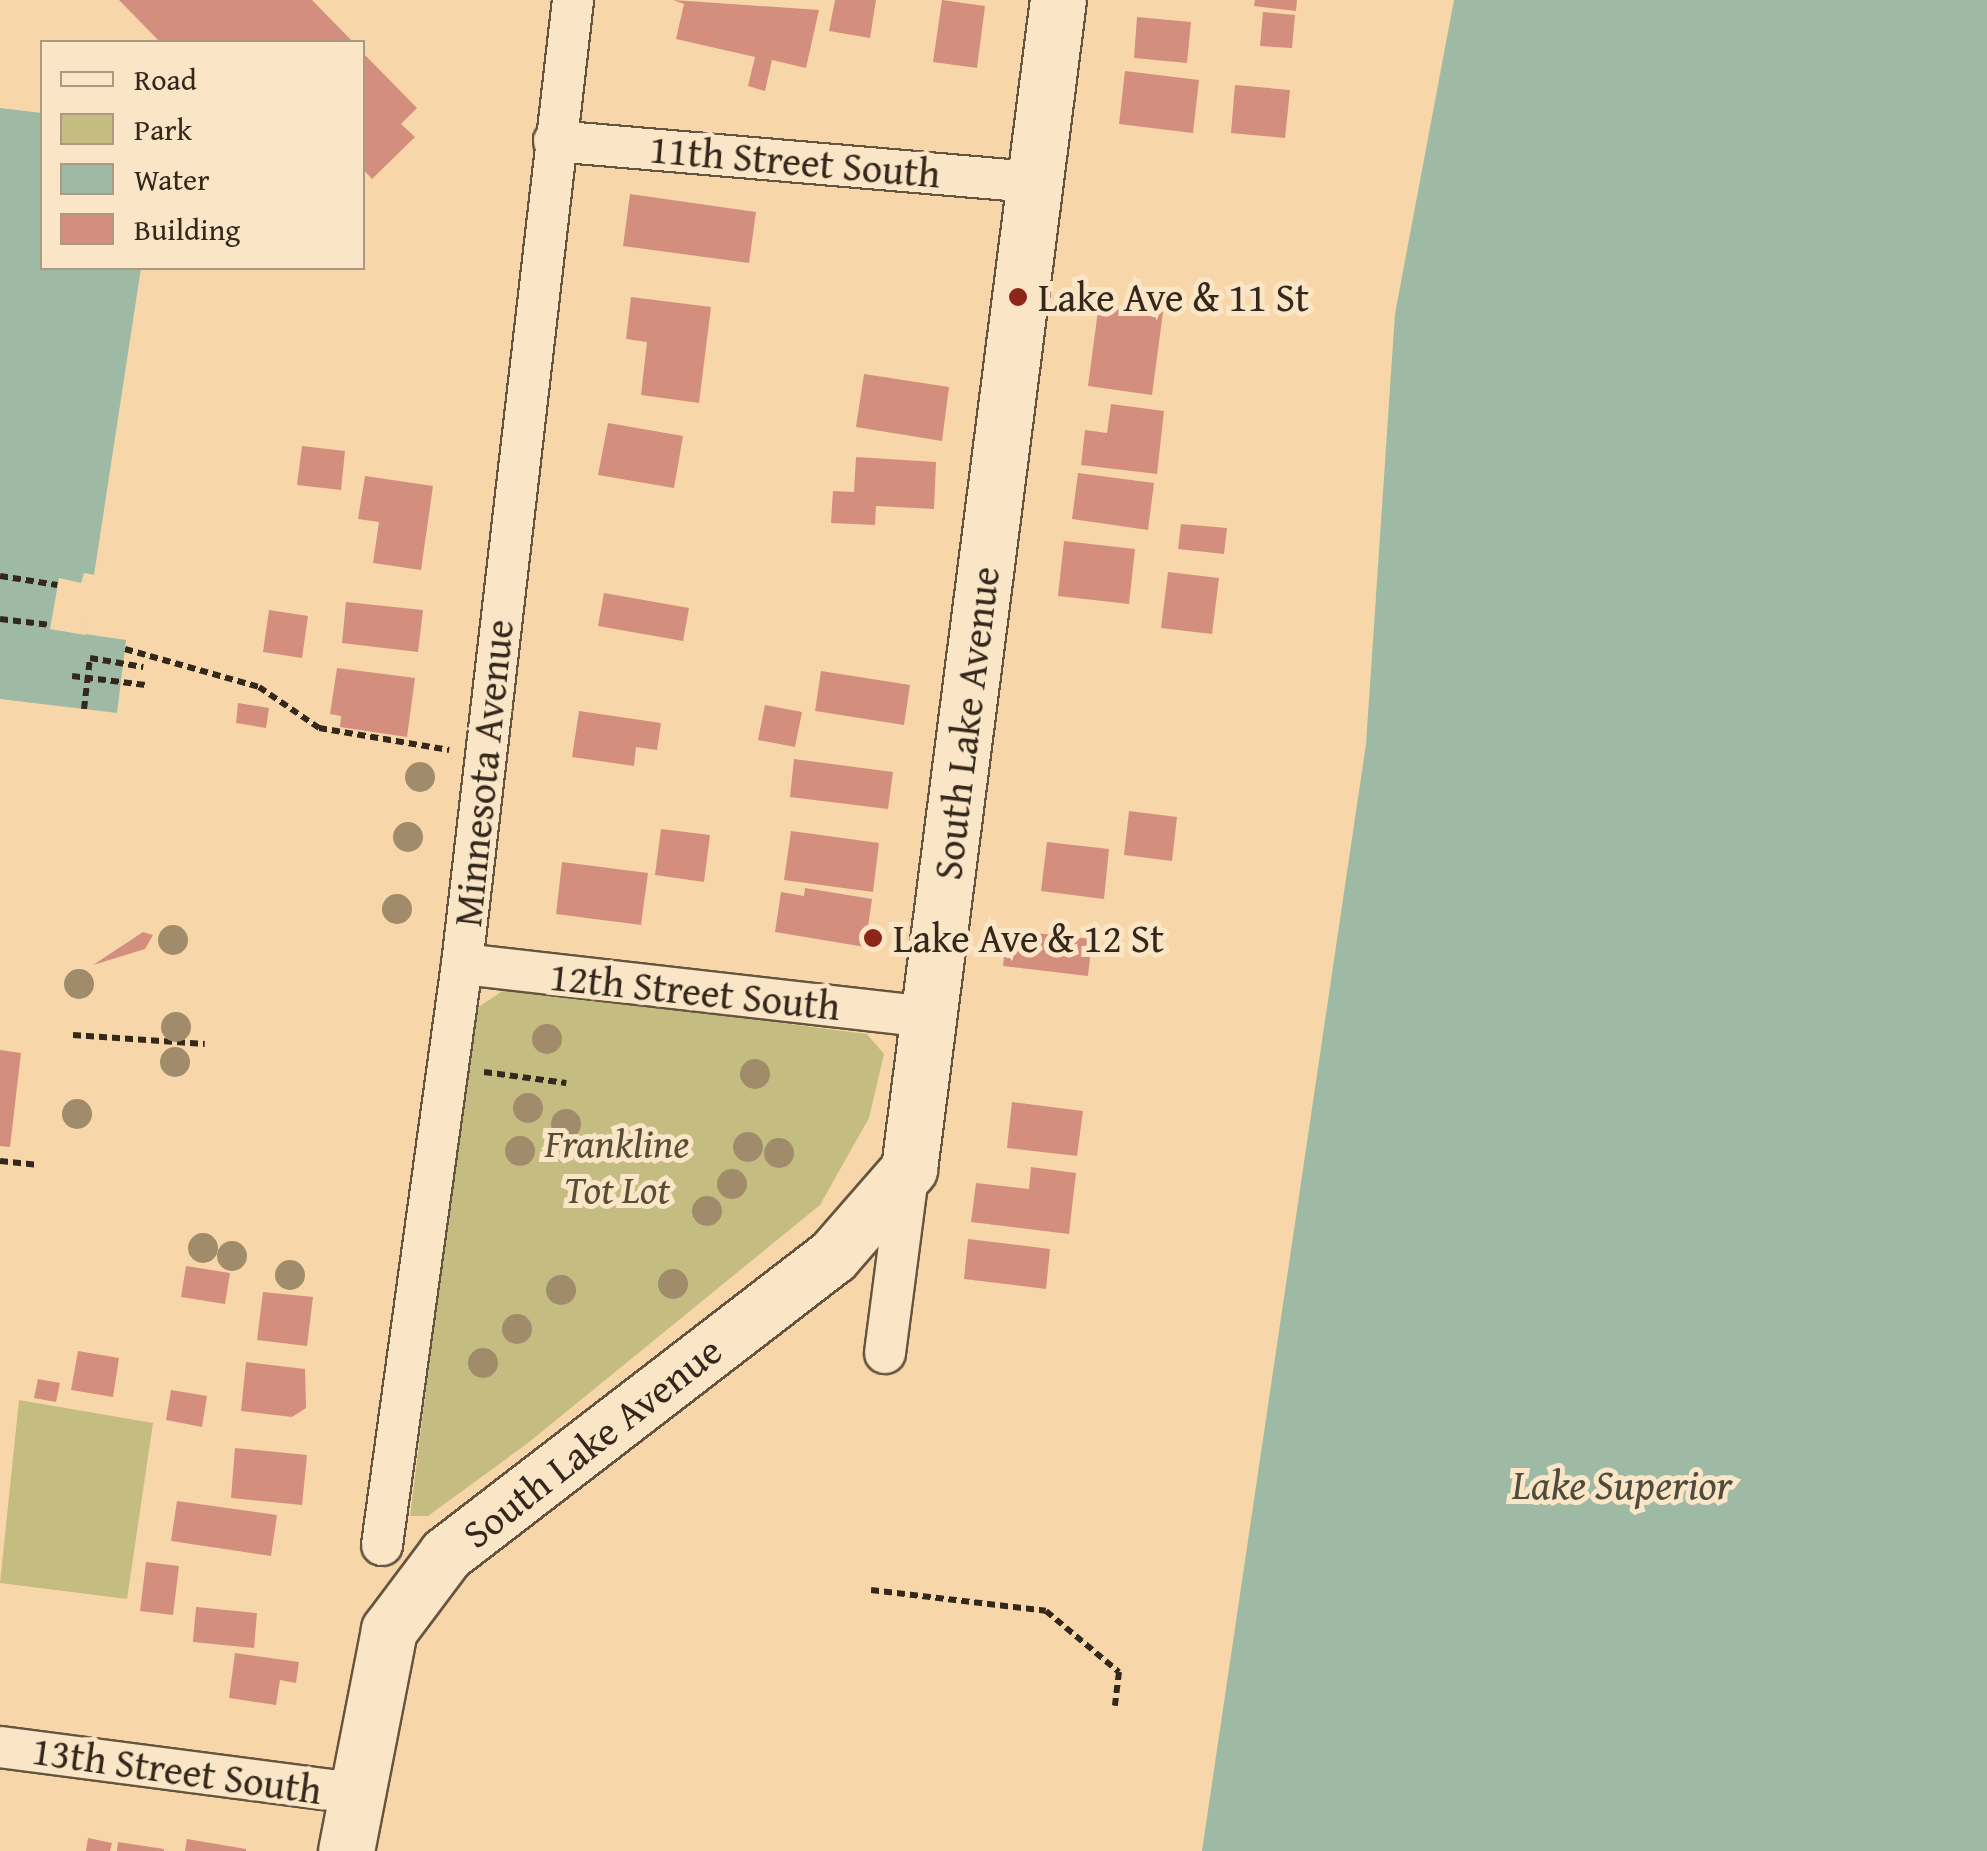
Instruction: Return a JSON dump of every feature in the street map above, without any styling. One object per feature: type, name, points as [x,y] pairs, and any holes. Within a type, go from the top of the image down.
[{"type":"street","name":"Minnesota Avenue","points":[[382,1546],[462,964],[573,0]]},
{"type":"street","name":"South Lake Avenue","points":[[354,1793],[389,1630],[446,1554],[833,1256],[909,1169],[1058,0]]},
{"type":"street","name":"11th Street South","points":[[554,140],[1035,182]]},
{"type":"street","name":"12th Street South","points":[[462,964],[928,1017]]},
{"type":"street","points":[[885,1353],[909,1169]]},
{"type":"street","name":"13th Street South","points":[[0,1746],[354,1793]]},
{"type":"street","points":[[346,1851],[354,1793]]},
{"type":"path","points":[[0,576],[57,585]]},
{"type":"path","points":[[0,619],[51,626]]},
{"type":"path","points":[[125,649],[259,688],[319,728],[486,753]]},
{"type":"path","points":[[84,709],[90,658],[143,667]]},
{"type":"path","points":[[72,676],[145,685]]},
{"type":"path","points":[[73,1035],[204,1044]]},
{"type":"path","points":[[448,1068],[566,1083]]},
{"type":"path","points":[[0,1160],[40,1166]]},
{"type":"path","points":[[871,1590],[1046,1612],[1119,1672],[1115,1706]]},
{"type":"green space","name":"Frankline Tot Lot","points":[[507,988],[867,1034],[884,1054],[869,1118],[820,1205],[528,1443],[428,1516],[410,1516],[474,1010]]},
{"type":"green space","points":[[19,1400],[153,1423],[127,1599],[0,1583]]},
{"type":"water","name":"Lake Superior","points":[[1454,0],[1987,0],[1987,1851],[1202,1851],[1366,744],[1395,314]]},
{"type":"water","points":[[0,108],[40,113],[40,270],[141,270],[85,634],[126,640],[117,713],[0,699]]},
{"type":"pier","points":[[84,573],[95,575],[85,635],[50,629],[59,578],[81,583]]},
{"type":"building","points":[[119,0],[312,0],[351,40],[158,40]]},
{"type":"building","points":[[673,0],[819,10],[806,68],[772,60],[765,91],[748,86],[755,57],[676,39],[684,4]]},
{"type":"building","points":[[835,0],[876,0],[870,38],[829,31]]},
{"type":"building","points":[[942,0],[985,6],[977,68],[933,62]]},
{"type":"building","points":[[1255,0],[1297,0],[1296,11],[1254,6]]},
{"type":"building","points":[[1263,12],[1295,15],[1292,48],[1260,46]]},
{"type":"building","points":[[1137,17],[1191,22],[1187,63],[1134,58]]},
{"type":"building","points":[[365,55],[417,108],[401,124],[415,137],[372,179],[365,171]]},
{"type":"building","points":[[1125,71],[1199,80],[1193,133],[1119,124]]},
{"type":"building","points":[[1235,85],[1290,90],[1285,138],[1231,133]]},
{"type":"building","points":[[630,194],[756,212],[749,263],[623,246]]},
{"type":"building","points":[[631,297],[711,307],[699,403],[641,395],[647,342],[626,339]]},
{"type":"building","points":[[1099,303],[1163,312],[1152,395],[1088,386]]},
{"type":"building","points":[[864,374],[949,387],[942,441],[856,427]]},
{"type":"building","points":[[1111,404],[1164,411],[1157,474],[1081,465],[1085,430],[1107,433]]},
{"type":"building","points":[[608,423],[683,436],[674,488],[598,475]]},
{"type":"building","points":[[302,446],[345,451],[341,490],[297,485]]},
{"type":"building","points":[[856,457],[936,462],[934,509],[876,506],[875,525],[831,523],[833,491],[854,492]]},
{"type":"building","points":[[1078,473],[1154,483],[1148,530],[1072,519]]},
{"type":"building","points":[[365,476],[433,486],[421,570],[373,563],[379,522],[358,519]]},
{"type":"building","points":[[1181,524],[1227,528],[1224,554],[1178,549]]},
{"type":"building","points":[[1064,541],[1135,549],[1129,604],[1058,596]]},
{"type":"building","points":[[1168,572],[1219,578],[1212,634],[1161,628]]},
{"type":"building","points":[[604,593],[689,608],[683,641],[598,626]]},
{"type":"building","points":[[346,602],[423,610],[418,652],[342,643]]},
{"type":"building","points":[[269,610],[308,616],[302,658],[263,652]]},
{"type":"building","points":[[337,668],[415,678],[407,737],[340,727],[341,716],[330,714]]},
{"type":"building","points":[[821,671],[910,685],[904,725],[815,711]]},
{"type":"building","points":[[238,703],[269,708],[266,728],[236,723]]},
{"type":"building","points":[[765,705],[802,712],[795,747],[758,740]]},
{"type":"building","points":[[579,711],[661,723],[657,750],[636,747],[634,766],[572,757]]},
{"type":"building","points":[[794,759],[893,772],[888,809],[790,797]]},
{"type":"building","points":[[1129,811],[1177,817],[1172,861],[1124,855]]},
{"type":"building","points":[[661,829],[710,835],[704,882],[655,875]]},
{"type":"building","points":[[791,831],[879,843],[873,892],[784,880]]},
{"type":"building","points":[[1047,842],[1109,849],[1104,899],[1041,891]]},
{"type":"building","points":[[562,862],[648,873],[641,925],[556,914]]},
{"type":"building","points":[[805,888],[872,899],[865,947],[775,932],[781,892],[804,896]]},
{"type":"building","points":[[1007,930],[1092,939],[1088,976],[1003,966]]},
{"type":"building","points":[[143,932],[153,935],[145,949],[93,965]]},
{"type":"building","points":[[0,1050],[21,1053],[10,1147],[0,1146]]},
{"type":"building","points":[[1012,1102],[1083,1111],[1077,1156],[1007,1148]]},
{"type":"building","points":[[1031,1167],[1076,1173],[1069,1234],[971,1222],[976,1183],[1029,1189]]},
{"type":"building","points":[[968,1239],[1050,1249],[1046,1289],[964,1279]]},
{"type":"building","points":[[186,1266],[230,1273],[225,1304],[181,1297]]},
{"type":"building","points":[[263,1292],[313,1297],[307,1346],[257,1340]]},
{"type":"building","points":[[78,1351],[119,1358],[113,1397],[71,1390]]},
{"type":"building","points":[[246,1362],[305,1369],[306,1408],[292,1417],[241,1411]]},
{"type":"building","points":[[38,1379],[60,1383],[56,1402],[34,1398]]},
{"type":"building","points":[[171,1390],[207,1396],[202,1427],[166,1420]]},
{"type":"building","points":[[235,1448],[307,1455],[302,1505],[231,1498]]},
{"type":"building","points":[[177,1501],[277,1515],[271,1556],[171,1541]]},
{"type":"building","points":[[146,1562],[179,1566],[173,1615],[140,1611]]},
{"type":"building","points":[[196,1607],[257,1613],[254,1648],[193,1642]]},
{"type":"building","points":[[235,1653],[299,1662],[296,1683],[280,1680],[276,1705],[229,1698]]},
{"type":"building","points":[[88,1838],[112,1843],[110,1851],[86,1851]]},
{"type":"building","points":[[187,1839],[246,1849],[246,1851],[185,1851]]},
{"type":"building","points":[[118,1842],[164,1849],[164,1851],[117,1851]]},
{"type":"place","name":"Lake Ave & 11 St","points":[[1018,297]]},
{"type":"place","name":"Lake Ave & 12 St","points":[[873,938]]}]
